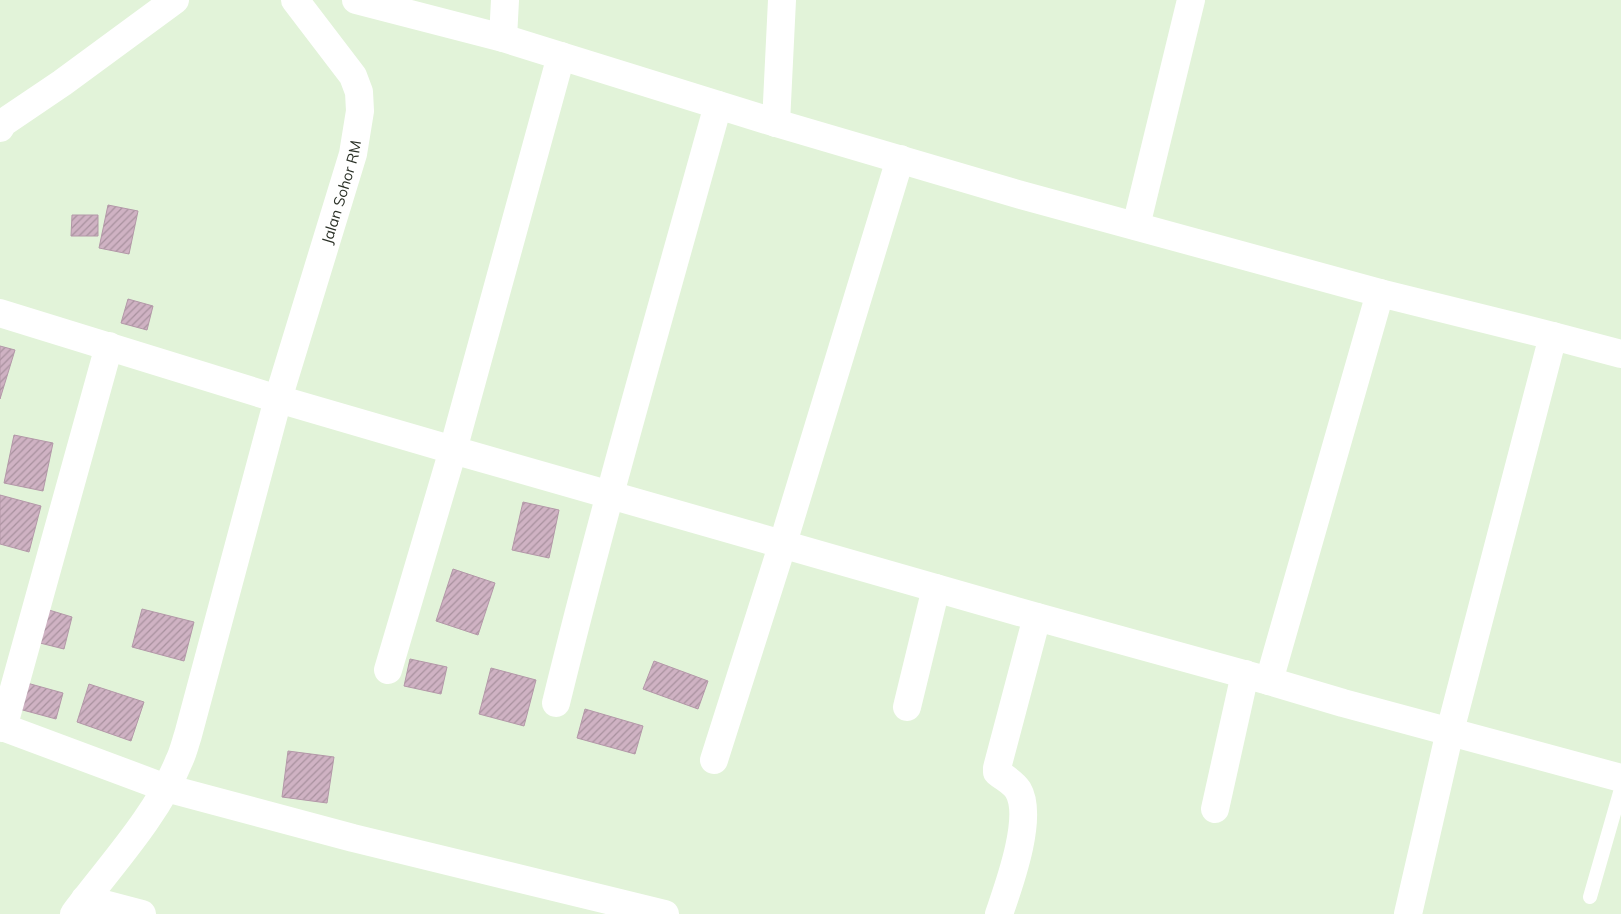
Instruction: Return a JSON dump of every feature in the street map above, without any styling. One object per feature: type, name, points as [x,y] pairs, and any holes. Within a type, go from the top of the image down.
[{"type":"street","points":[[0,128],[3,123],[62,83],[175,0]]},
{"type":"street","name":"Jalan Sohor RM","points":[[80,907],[138,831],[166,788],[179,761],[188,735],[278,399],[353,154],[360,111],[359,92],[353,76],[296,0]]},
{"type":"street","points":[[356,0],[503,38],[776,123],[1021,195],[1380,293],[1621,354]]},
{"type":"street","points":[[503,38],[505,0]]},
{"type":"street","points":[[776,123],[782,0]]},
{"type":"street","points":[[1136,226],[1191,0]]},
{"type":"street","points":[[388,670],[453,450],[561,56]]},
{"type":"street","points":[[556,703],[610,495],[718,105]]},
{"type":"street","points":[[714,760],[783,544],[900,158]]},
{"type":"street","points":[[1215,809],[1380,293]]},
{"type":"street","points":[[0,313],[278,399],[453,450],[1038,617],[1257,677],[1343,704],[1621,778]]},
{"type":"street","points":[[1408,914],[1450,731],[1553,336]]},
{"type":"street","points":[[109,346],[2,727],[166,788],[628,910],[665,914]]},
{"type":"street","points":[[907,707],[936,588]]},
{"type":"street","points":[[999,914],[1013,872],[1024,814],[1019,791],[997,772],[997,768],[1038,617]]},
{"type":"street","points":[[80,907],[142,914]]},
{"type":"lane","points":[[1590,897],[1621,789]]},
{"type":"building","points":[[108,205],[138,211],[129,254],[99,248]]},
{"type":"building","points":[[72,215],[98,215],[98,236],[71,236]]},
{"type":"building","points":[[128,299],[153,306],[147,330],[121,323]]},
{"type":"building","points":[[0,346],[15,350],[0,399]]},
{"type":"building","points":[[14,435],[53,443],[43,491],[4,483]]},
{"type":"building","points":[[0,495],[41,506],[29,552],[0,544]]},
{"type":"building","points":[[523,502],[559,510],[549,558],[512,550]]},
{"type":"building","points":[[453,569],[495,583],[478,635],[436,621]]},
{"type":"building","points":[[142,609],[194,622],[184,661],[132,647]]},
{"type":"building","points":[[49,610],[72,617],[64,649],[40,643]]},
{"type":"building","points":[[410,659],[447,667],[441,694],[404,686]]},
{"type":"building","points":[[654,661],[708,681],[698,709],[643,689]]},
{"type":"building","points":[[491,668],[536,680],[524,726],[479,714]]},
{"type":"building","points":[[27,683],[63,693],[56,719],[19,709]]},
{"type":"building","points":[[89,684],[144,702],[131,741],[77,722]]},
{"type":"building","points":[[585,709],[643,726],[635,754],[577,738]]},
{"type":"building","points":[[288,751],[334,757],[327,803],[282,797]]}]
